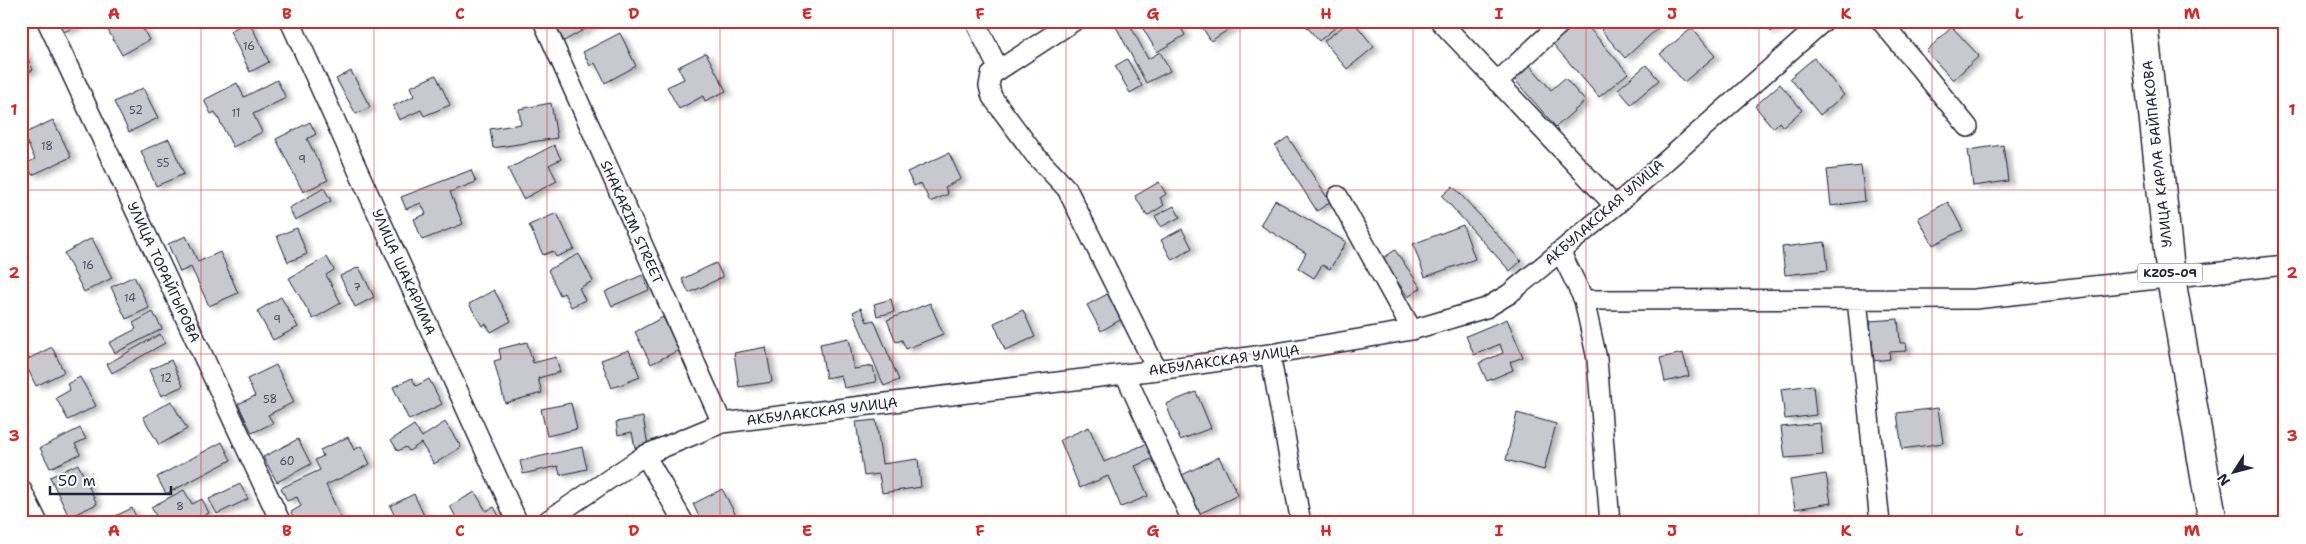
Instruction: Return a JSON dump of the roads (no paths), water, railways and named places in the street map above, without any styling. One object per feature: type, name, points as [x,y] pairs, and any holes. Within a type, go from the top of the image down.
[{"type":"main road","name":"УЛИЦА КАРЛА БАЙПАКОВА","points":[[2143,21],[2171,278],[2213,523]]},
{"type":"street","name":"УЛИЦА ТОРАЙГЫРОВА","points":[[47,21],[281,523]]},
{"type":"street","name":"УЛИЦА ШАКАРИМА","points":[[290,21],[518,523]]},
{"type":"street","name":"SHAKARIM STREET","points":[[543,21],[722,423]]},
{"type":"street","points":[[975,21],[999,70]]},
{"type":"street","points":[[1074,21],[991,75],[989,86],[992,96],[1035,154],[1068,189],[1157,370]]},
{"type":"street","points":[[1440,21],[1614,206]]},
{"type":"street","points":[[1498,82],[1564,21]]},
{"type":"street","name":"АКБУЛАКСКАЯ УЛИЦА","points":[[544,523],[645,455],[722,423],[1157,370],[1270,354],[1412,330],[1486,308],[1509,294],[1614,206],[1824,21]]},
{"type":"street","points":[[1880,21],[1968,127]]},
{"type":"street","points":[[1338,196],[1412,330]]},
{"type":"street","points":[[1560,251],[1584,300],[1597,359],[1610,523]]},
{"type":"street","points":[[1584,300],[1975,299],[2285,265]]},
{"type":"street","points":[[1857,299],[1880,523]]},
{"type":"street","points":[[1270,354],[1301,523]]},
{"type":"street","points":[[1125,374],[1193,523]]},
{"type":"street","points":[[645,455],[684,523]]},
{"type":"street","points":[[21,489],[38,523]]}]
